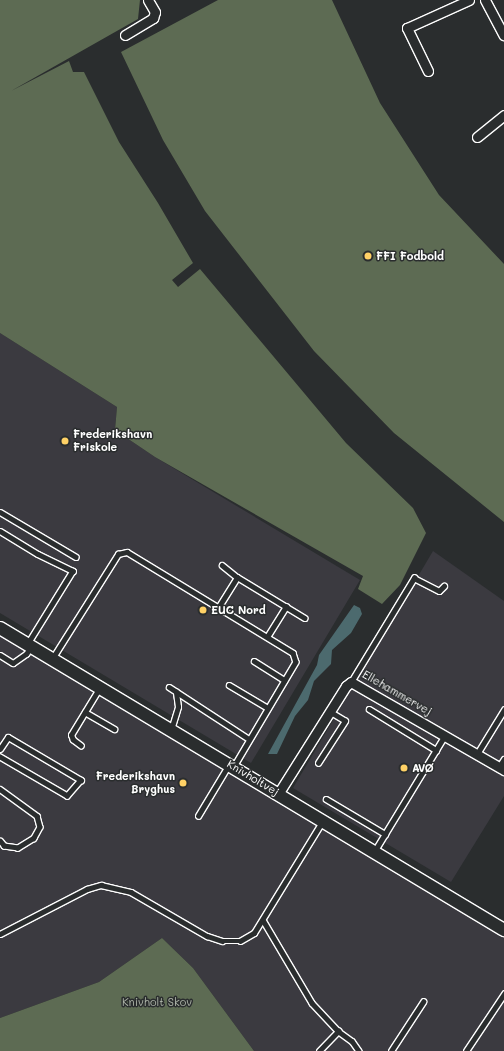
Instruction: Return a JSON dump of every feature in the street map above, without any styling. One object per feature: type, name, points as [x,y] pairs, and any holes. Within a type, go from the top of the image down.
[{"type":"street","points":[[125,35],[153,18],[155,12],[148,0]]},
{"type":"street","points":[[428,71],[407,28],[469,0]]},
{"type":"street","points":[[485,0],[504,35]]},
{"type":"street","points":[[477,137],[504,115]]},
{"type":"street","name":"Knivholtvej","points":[[0,628],[504,930]]},
{"type":"street","name":"Ellehammervej","points":[[278,794],[330,712],[351,682],[477,754],[502,765]]},
{"type":"lane","points":[[0,512],[76,558]]},
{"type":"lane","points":[[0,531],[38,554],[73,571],[29,646],[26,654],[13,663],[0,655]]},
{"type":"lane","points":[[52,659],[118,554],[127,552],[293,653],[296,662],[249,739],[198,816]]},
{"type":"lane","points":[[222,565],[237,577],[304,618]]},
{"type":"lane","points":[[218,608],[237,577]]},
{"type":"lane","points":[[351,682],[414,578],[439,591],[444,586]]},
{"type":"lane","points":[[267,637],[286,607]]},
{"type":"lane","points":[[254,662],[285,680]]},
{"type":"lane","points":[[229,685],[268,708]]},
{"type":"lane","points":[[169,687],[249,739]]},
{"type":"lane","points":[[81,746],[73,740],[71,735],[100,688]]},
{"type":"lane","points":[[171,730],[178,707],[176,692]]},
{"type":"lane","points":[[369,710],[436,750]]},
{"type":"lane","points":[[477,754],[504,710]]},
{"type":"lane","points":[[85,712],[114,729]]},
{"type":"lane","points":[[318,763],[345,721],[330,712]]},
{"type":"lane","points":[[374,852],[445,735]]},
{"type":"lane","points":[[0,749],[8,736],[82,780],[67,796],[0,757]]},
{"type":"lane","points":[[0,789],[37,816],[40,827],[34,838],[18,848],[4,846],[0,841]]},
{"type":"lane","points":[[326,799],[385,834]]},
{"type":"lane","points":[[0,934],[87,889],[101,885],[131,892],[207,936],[222,942],[244,939],[254,933],[263,920],[323,821]]},
{"type":"lane","points":[[263,920],[312,1003],[338,1031],[352,1041],[359,1051]]},
{"type":"lane","points":[[466,1051],[504,994]]},
{"type":"lane","points":[[391,1051],[423,1002]]},
{"type":"lane","points":[[319,1051],[338,1031]]},
{"type":"shaded area","name":"EUC Nord","points":[[0,333],[117,407],[115,430],[155,457],[360,580],[251,763],[0,613]]},
{"type":"shaded area","points":[[433,551],[504,601],[504,796],[451,882],[293,788]]},
{"type":"shaded area","points":[[0,636],[504,938],[504,1051],[254,1051],[193,968],[162,938],[99,982],[0,1018]]},
{"type":"green space","points":[[0,0],[140,0],[138,19],[11,91],[69,61],[73,72],[84,72],[119,142],[158,203],[193,263],[172,280],[178,287],[200,269],[346,443],[413,508],[426,533],[400,585],[382,604],[358,589],[363,576],[155,457],[115,430],[117,407],[0,333]]},
{"type":"green space","name":"FFI Fodbold","points":[[218,0],[332,0],[380,103],[439,195],[504,264],[504,522],[394,433],[314,351],[205,211],[163,140],[121,52]]},
{"type":"green space","name":"Knivholt Skov","points":[[162,938],[193,968],[254,1051],[0,1051],[0,1018],[99,982]]},
{"type":"water","points":[[354,605],[360,608],[362,614],[351,633],[332,650],[331,664],[314,681],[308,700],[295,716],[277,754],[268,754],[317,665],[319,655]]},
{"type":"place","name":"FFI Fodbold","points":[[368,256]]},
{"type":"place","name":"Frederikshavn Friskole","points":[[65,441]]},
{"type":"place","name":"EUC Nord","points":[[203,610]]},
{"type":"place","name":"AVØ","points":[[404,768]]},
{"type":"place","name":"Frederikshavn Bryghus","points":[[183,783]]}]
